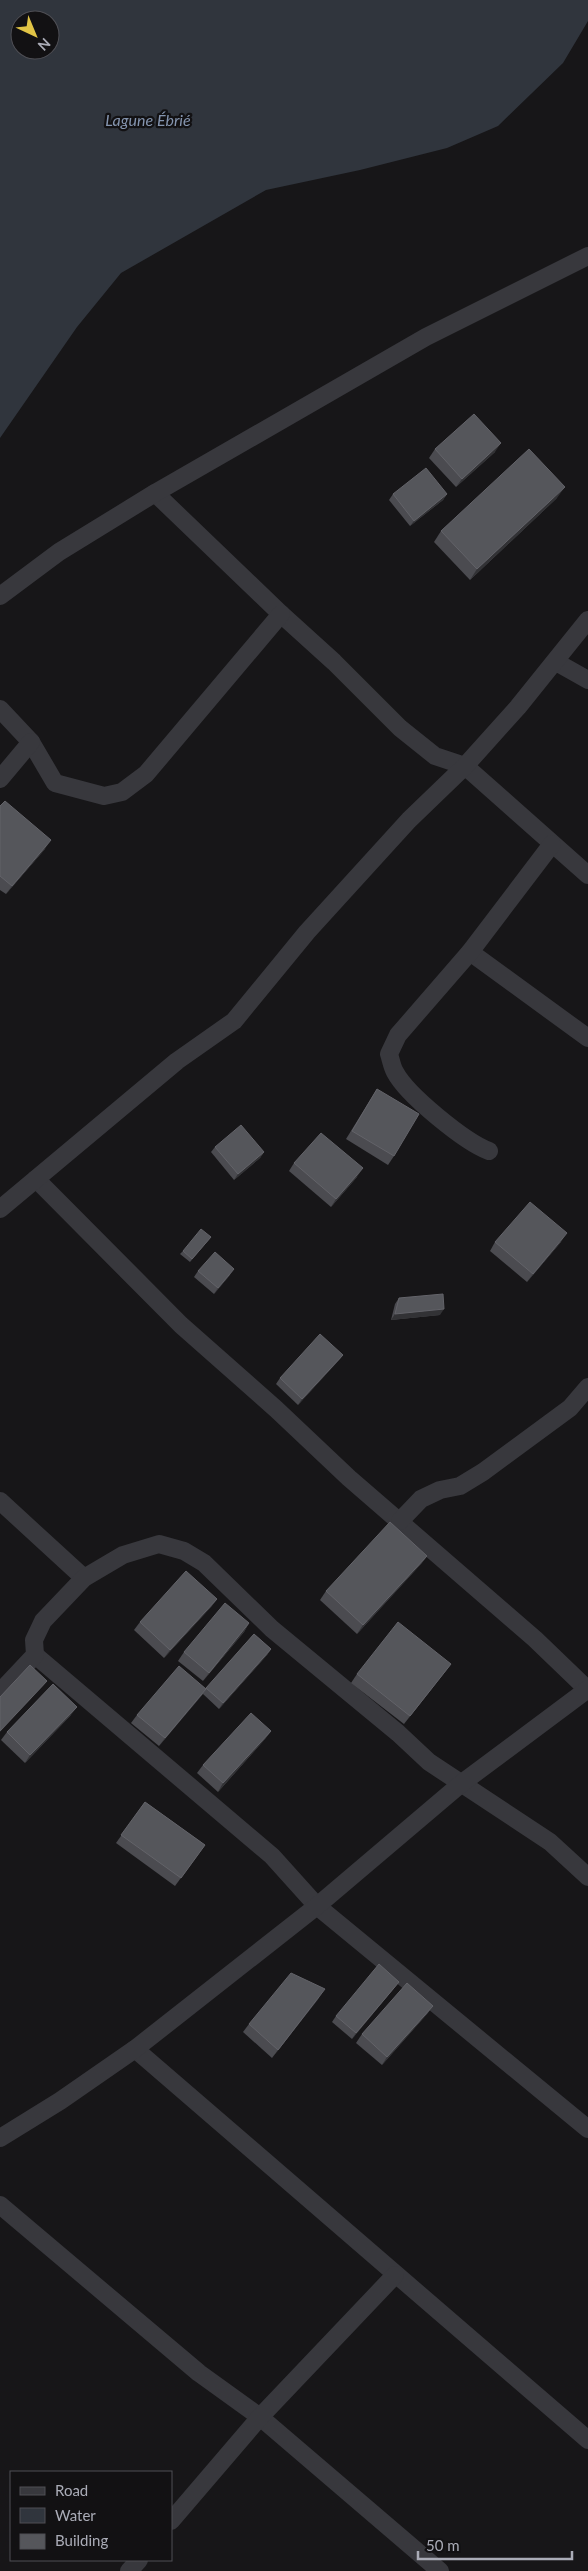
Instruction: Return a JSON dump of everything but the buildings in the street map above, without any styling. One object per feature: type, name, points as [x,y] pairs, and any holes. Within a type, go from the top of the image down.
[{"type":"street","points":[[0,596],[60,552],[155,493],[426,337],[588,256]]},
{"type":"street","points":[[155,493],[334,662],[400,728],[435,756],[465,766],[588,876]]},
{"type":"street","points":[[0,709],[32,742],[55,783],[104,796],[122,792],[146,774],[281,614]]},
{"type":"street","points":[[0,1210],[177,1061],[234,1021],[326,911],[409,820],[465,766],[556,662],[588,620]]},
{"type":"street","points":[[556,662],[588,680]]},
{"type":"street","points":[[0,779],[32,742]]},
{"type":"street","points":[[489,1151],[474,1146],[417,1098],[396,1073],[389,1054],[398,1035],[470,952],[552,844]]},
{"type":"street","points":[[470,952],[588,1038]]},
{"type":"street","points":[[0,2138],[60,2101],[135,2049],[317,1906],[462,1783],[588,1690],[535,1638],[349,1478],[276,1409],[181,1325],[36,1179]]},
{"type":"street","points":[[400,1521],[421,1499],[440,1490],[460,1486],[483,1472],[570,1408],[588,1386]]},
{"type":"street","points":[[0,1501],[84,1578]]},
{"type":"street","points":[[587,2125],[317,1906],[272,1856],[35,1655],[34,1640],[43,1621],[84,1578],[123,1555],[159,1544],[184,1550],[204,1563],[272,1630],[398,1733],[429,1762],[550,1842],[588,1876]]},
{"type":"street","points":[[0,1692],[35,1655]]},
{"type":"street","points":[[135,2049],[588,2440]]},
{"type":"street","points":[[0,2205],[200,2373],[260,2416],[440,2571]]},
{"type":"street","points":[[172,2520],[260,2416],[395,2275]]},
{"type":"street","points":[[129,2571],[138,2561]]},
{"type":"water","name":"Lagune Ébrié","points":[[0,0],[588,0],[588,21],[563,63],[498,126],[447,148],[360,170],[266,190],[121,273],[77,327],[0,438]]}]
